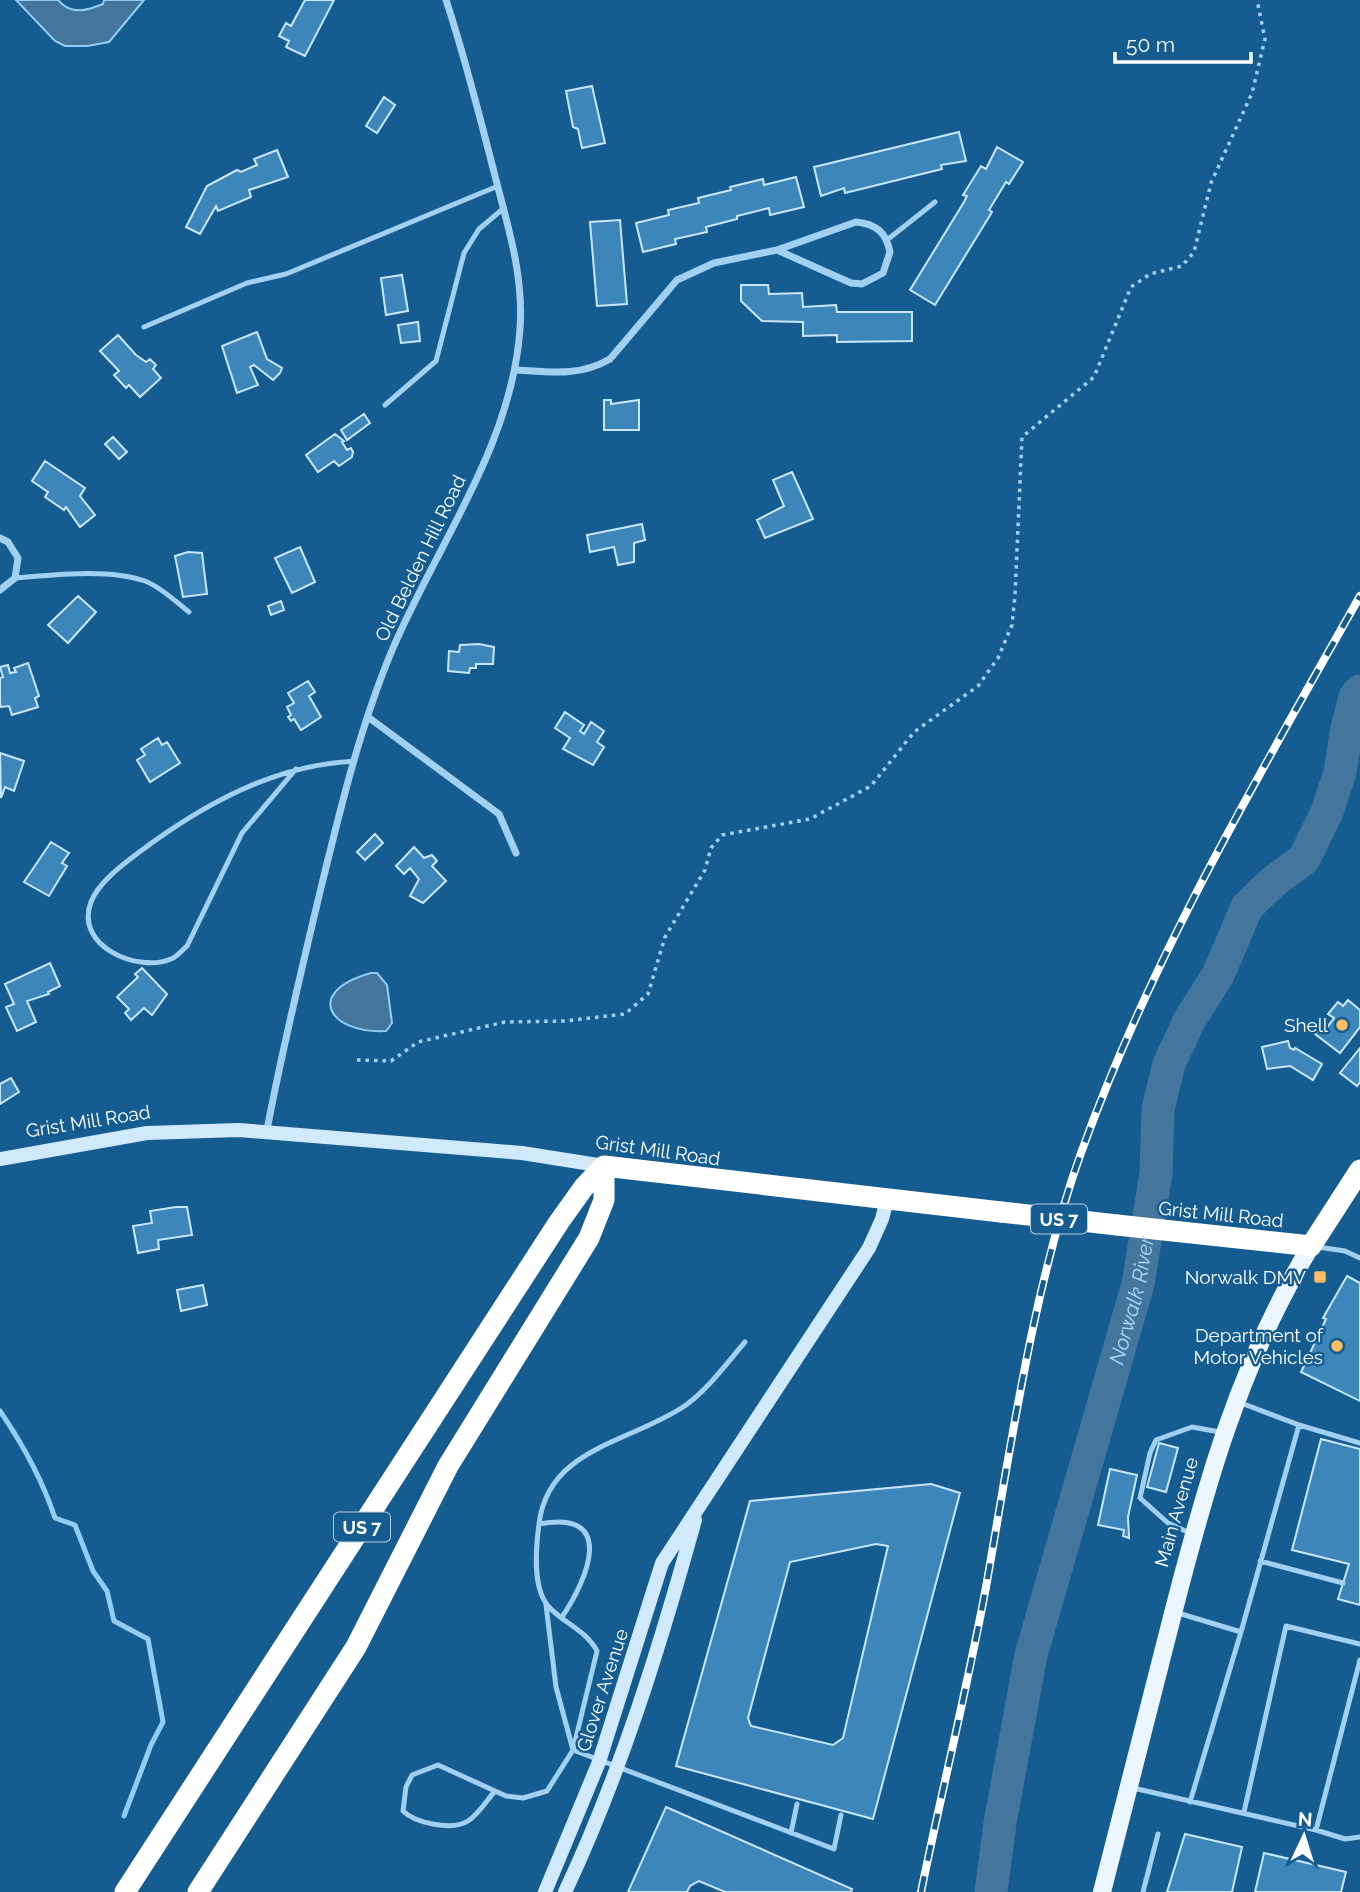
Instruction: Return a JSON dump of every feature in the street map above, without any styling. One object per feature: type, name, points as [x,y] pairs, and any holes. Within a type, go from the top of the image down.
[{"type":"highway","name":"Grist Mill Road","points":[[604,1166],[1311,1246]]},
{"type":"highway","name":"US 7","points":[[125,1892],[559,1222],[584,1186],[604,1166]]},
{"type":"highway","name":"US 7","points":[[198,1892],[356,1647],[448,1466],[589,1238],[604,1200],[604,1166]]},
{"type":"highway","name":"Main Avenue","points":[[1311,1246],[1360,1170]]},
{"type":"main road","name":"Main Avenue","points":[[1102,1892],[1173,1611],[1223,1432],[1284,1291],[1311,1246]]},
{"type":"street","name":"Old Belden Hill Road","points":[[267,1130],[282,1050],[368,717],[393,648],[504,416],[516,370],[520,286],[504,208],[465,56],[446,0]]},
{"type":"street","points":[[516,370],[572,373],[598,366],[610,359],[677,280],[714,263],[777,250],[856,222],[877,227],[887,240],[890,252],[883,273],[862,284],[851,283],[777,250]]},
{"type":"street","points":[[0,538],[8,542],[18,558],[15,578],[0,590]]},
{"type":"street","points":[[368,717],[499,814],[516,853]]},
{"type":"street","name":"Grist Mill Road","points":[[0,1159],[147,1133],[267,1130],[523,1153],[604,1166]]},
{"type":"street","name":"Glover Avenue","points":[[545,1892],[599,1762],[662,1563],[869,1248],[882,1219],[887,1199]]},
{"type":"street","name":"Glover Avenue","points":[[565,1892],[617,1769],[667,1620],[700,1502]]},
{"type":"lane","points":[[144,327],[247,283],[286,274],[498,186]]},
{"type":"lane","points":[[887,240],[934,202]]},
{"type":"lane","points":[[385,405],[436,360],[464,253],[479,229],[504,208]]},
{"type":"lane","points":[[15,578],[72,574],[133,578],[147,581],[189,612]]},
{"type":"lane","points":[[296,769],[242,833],[187,946],[173,959],[159,962],[129,958],[104,949],[91,936],[88,926],[91,900],[125,863],[212,803],[296,769],[324,762],[355,761]]},
{"type":"lane","points":[[1311,1246],[1345,1251],[1360,1258]]},
{"type":"lane","points":[[573,1750],[556,1687],[546,1605],[534,1562],[541,1505],[550,1485],[571,1463],[659,1422],[688,1403],[712,1381],[745,1342]]},
{"type":"lane","points":[[1235,1401],[1299,1425],[1360,1443]]},
{"type":"lane","points":[[1190,1802],[1299,1425]]},
{"type":"lane","points":[[1194,1534],[1168,1523],[1140,1498],[1150,1453],[1156,1440],[1192,1427],[1223,1432]]},
{"type":"lane","points":[[539,1524],[557,1521],[575,1524],[588,1536],[592,1551],[577,1594],[562,1617]]},
{"type":"lane","points":[[1260,1561],[1343,1583]]},
{"type":"lane","points":[[495,1791],[475,1814],[458,1825],[410,1818],[403,1811],[406,1787],[412,1774],[438,1765],[495,1791],[523,1798],[547,1791],[573,1750],[597,1651],[585,1635],[546,1605]]},
{"type":"lane","points":[[1173,1611],[1241,1632]]},
{"type":"lane","points":[[1244,1812],[1286,1626],[1360,1644]]},
{"type":"lane","points":[[1316,1830],[1360,1660]]},
{"type":"lane","points":[[573,1750],[617,1769],[834,1849],[841,1815]]},
{"type":"lane","points":[[1128,1787],[1244,1812],[1345,1839],[1360,1837]]},
{"type":"lane","points":[[791,1833],[797,1804]]},
{"type":"lane","points":[[1143,1892],[1158,1834]]},
{"type":"path","points":[[357,1060],[391,1060],[418,1042],[505,1022],[565,1021],[625,1014],[648,994],[665,937],[705,870],[711,848],[722,835],[810,819],[872,786],[914,732],[978,686],[998,658],[1012,625],[1022,437],[1094,377],[1130,287],[1150,275],[1182,266],[1194,252],[1211,183],[1252,93],[1265,39],[1257,0]]},
{"type":"water","points":[[16,0],[58,0],[68,8],[79,10],[103,4],[104,0],[144,0],[109,42],[65,46],[55,41]]},
{"type":"water","points":[[377,973],[387,985],[392,1023],[386,1031],[350,1026],[338,1019],[332,1010],[331,1000],[337,990],[350,981]]},
{"type":"building","points":[[305,0],[334,0],[305,56],[286,47],[289,41],[279,36],[286,23],[291,26]]},
{"type":"building","points":[[592,86],[605,143],[582,148],[578,129],[573,127],[566,91]]},
{"type":"building","points":[[384,97],[395,105],[377,133],[366,126]]},
{"type":"building","points":[[959,132],[966,161],[941,165],[942,169],[845,193],[844,188],[821,196],[814,167]]},
{"type":"building","points":[[997,147],[1023,162],[1009,184],[1006,182],[989,210],[992,212],[935,305],[910,290],[964,202],[967,196],[963,195],[981,166],[986,169]]},
{"type":"building","points":[[277,150],[288,177],[249,190],[251,197],[218,211],[216,206],[200,234],[186,227],[207,186],[237,170],[241,172],[257,165],[254,159]]},
{"type":"building","points":[[796,177],[804,207],[770,215],[769,208],[737,216],[737,219],[706,227],[707,232],[675,239],[676,244],[643,252],[636,223],[669,215],[668,210],[699,203],[698,198],[731,190],[730,187],[763,179],[764,185]]},
{"type":"building","points":[[620,220],[627,304],[597,306],[590,222]]},
{"type":"building","points":[[402,275],[408,311],[386,315],[381,278]]},
{"type":"building","points":[[741,285],[768,285],[769,294],[802,293],[803,307],[836,305],[837,312],[912,312],[912,341],[837,342],[837,335],[803,336],[803,322],[762,321],[741,301]]},
{"type":"building","points":[[418,322],[420,341],[401,343],[398,325]]},
{"type":"building","points":[[257,332],[267,359],[282,368],[273,380],[254,365],[250,367],[258,385],[237,393],[222,346]]},
{"type":"building","points":[[118,335],[136,355],[146,362],[150,359],[156,365],[153,369],[161,378],[140,397],[129,385],[126,388],[114,375],[119,371],[100,351]]},
{"type":"building","points":[[604,400],[611,400],[611,404],[639,400],[639,430],[604,430]]},
{"type":"building","points":[[364,414],[370,423],[347,440],[341,430]]},
{"type":"building","points":[[335,434],[344,441],[342,442],[347,450],[351,448],[352,457],[339,466],[334,461],[318,472],[306,455]]},
{"type":"building","points":[[113,437],[127,452],[119,459],[105,444]]},
{"type":"building","points":[[45,461],[85,488],[80,496],[95,515],[80,527],[66,507],[64,510],[45,497],[48,492],[32,481]]},
{"type":"building","points":[[792,472],[813,519],[765,538],[757,520],[784,506],[773,480]]},
{"type":"building","points":[[642,524],[645,540],[634,543],[634,562],[618,565],[614,547],[590,552],[587,535]]},
{"type":"building","points":[[300,547],[315,582],[292,593],[275,558]]},
{"type":"building","points":[[188,552],[202,553],[207,594],[183,597],[175,556]]},
{"type":"building","points":[[78,596],[96,612],[68,643],[48,625]]},
{"type":"building","points":[[281,601],[284,610],[271,615],[268,606]]},
{"type":"building","points":[[479,644],[494,647],[493,664],[476,664],[476,668],[470,668],[469,673],[448,671],[449,651],[459,652],[460,645]]},
{"type":"building","points":[[28,663],[39,696],[35,698],[38,707],[12,715],[9,706],[1,707],[0,703],[0,678],[3,677],[0,667],[8,665],[10,673],[16,672],[14,668]]},
{"type":"building","points":[[308,681],[315,692],[309,696],[321,717],[301,730],[294,719],[291,721],[288,717],[291,715],[287,707],[294,703],[288,693]]},
{"type":"building","points":[[565,712],[584,725],[580,731],[584,734],[591,722],[604,731],[597,742],[604,747],[593,765],[563,749],[570,738],[555,728]]},
{"type":"building","points":[[158,738],[162,745],[167,742],[180,763],[150,782],[137,760],[145,755],[141,749]]},
{"type":"building","points":[[0,753],[24,761],[14,791],[5,787],[1,798]]},
{"type":"building","points":[[375,834],[383,843],[365,860],[357,852]]},
{"type":"building","points":[[51,842],[69,853],[62,863],[67,866],[49,896],[24,882]]},
{"type":"building","points":[[414,847],[424,858],[432,855],[437,861],[432,866],[446,881],[423,903],[410,896],[419,879],[410,868],[404,874],[396,866]]},
{"type":"building","points":[[50,963],[60,986],[48,992],[49,994],[27,1001],[36,1022],[17,1031],[6,1007],[14,1004],[5,984]]},
{"type":"building","points":[[142,968],[167,994],[152,1015],[144,1008],[131,1020],[125,1013],[129,1009],[117,997],[138,977],[135,974]]},
{"type":"building","points":[[1348,1000],[1360,1010],[1360,1027],[1340,1053],[1315,1034],[1324,1023],[1328,1026],[1334,1018],[1328,1014],[1338,1002],[1343,1006]]},
{"type":"building","points":[[1288,1041],[1290,1048],[1295,1048],[1322,1064],[1313,1080],[1290,1066],[1267,1069],[1262,1047]]},
{"type":"building","points":[[1360,1048],[1360,1082],[1357,1086],[1340,1073]]},
{"type":"building","points":[[11,1078],[19,1092],[0,1104],[0,1084]]},
{"type":"building","points":[[187,1207],[192,1235],[158,1240],[159,1249],[138,1253],[133,1226],[152,1223],[150,1211]]},
{"type":"building","name":"Department of Motor Vehicles","points":[[1347,1276],[1360,1283],[1360,1401],[1301,1372],[1326,1319],[1323,1318]]},
{"type":"building","points":[[203,1285],[207,1305],[181,1311],[177,1290]]},
{"type":"building","points":[[1321,1439],[1360,1449],[1360,1605],[1338,1599],[1349,1564],[1292,1550]]},
{"type":"building","points":[[1159,1443],[1178,1448],[1166,1492],[1147,1487]]},
{"type":"building","points":[[1110,1469],[1137,1475],[1128,1517],[1129,1538],[1123,1536],[1124,1530],[1098,1525]]},
{"type":"building","points":[[931,1484],[960,1493],[873,1819],[676,1766],[750,1501]],"holes":[[[876,1544],[888,1546],[843,1738],[833,1745],[751,1726],[748,1718],[790,1562]]]},
{"type":"building","points":[[666,1807],[852,1889],[851,1892],[725,1892],[699,1881],[690,1886],[687,1892],[628,1892]]},
{"type":"building","points":[[1185,1834],[1242,1847],[1232,1892],[1167,1892]]},
{"type":"building","points":[[1264,1853],[1346,1872],[1341,1892],[1255,1892]]},
{"type":"waterway","name":"Norwalk River","points":[[991,1892],[1000,1823],[1031,1655],[1138,1284],[1156,1174],[1158,1109],[1169,1064],[1189,1021],[1218,975],[1247,907],[1274,881],[1304,859],[1327,812],[1340,772],[1355,697],[1360,691]]},
{"type":"waterway","points":[[0,1411],[32,1463],[55,1518],[75,1525],[93,1571],[107,1591],[114,1621],[148,1639],[163,1722],[151,1745],[124,1816]]},
{"type":"railway","points":[[921,1892],[979,1625],[1036,1312],[1064,1204],[1081,1153],[1140,1008],[1174,938],[1246,800],[1360,596]]},
{"type":"place","name":"Shell","points":[[1342,1025]]},
{"type":"place","name":"Norwalk DMV","points":[[1320,1277]]},
{"type":"place","name":"Department of Motor Vehicles","points":[[1337,1346]]}]
